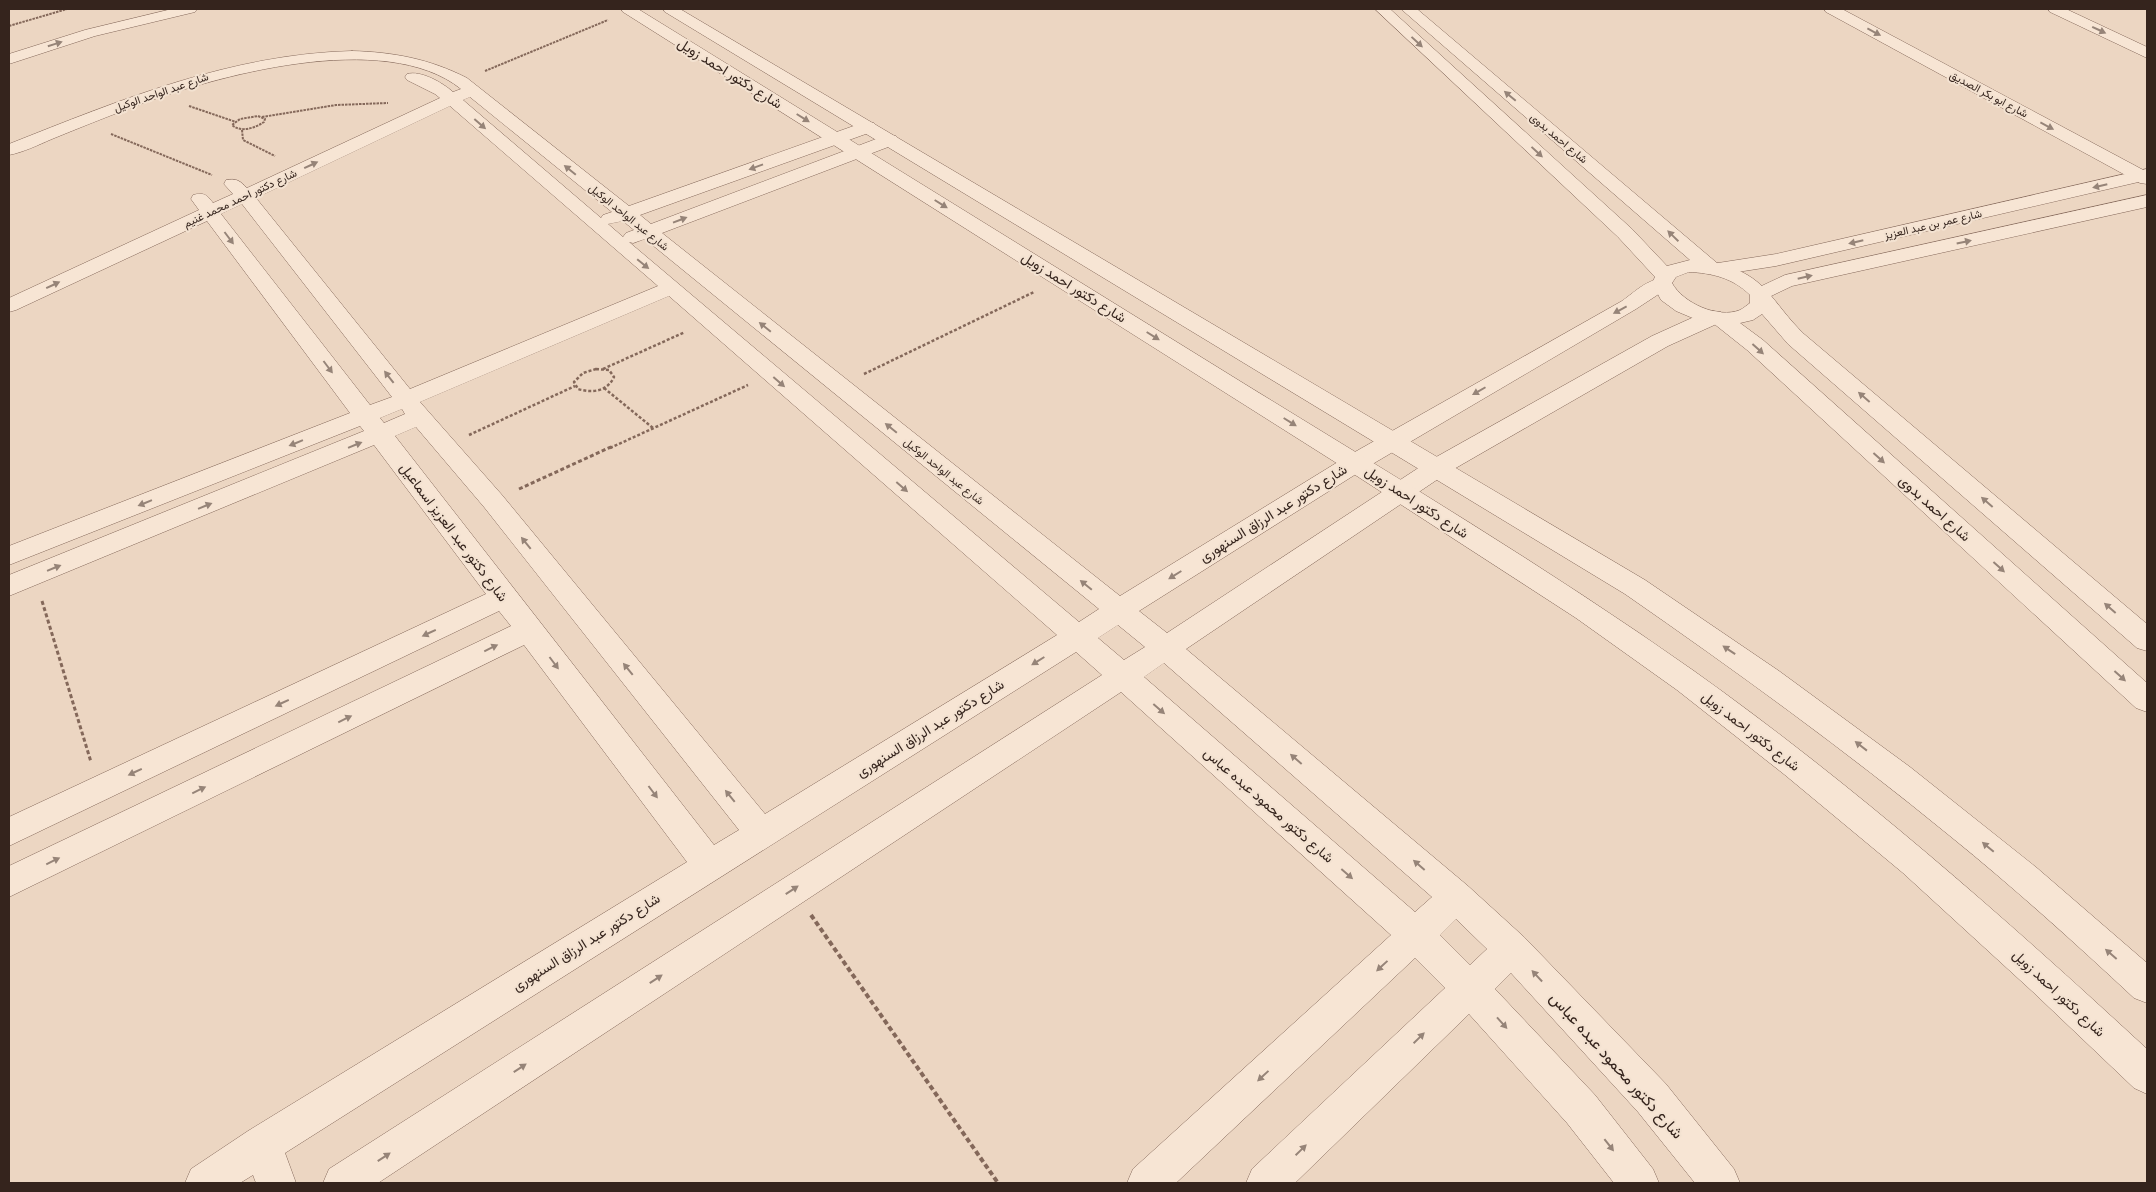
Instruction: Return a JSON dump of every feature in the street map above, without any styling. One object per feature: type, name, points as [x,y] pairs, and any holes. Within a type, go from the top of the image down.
[{"type":"street","points":[[9,59],[90,33],[190,9]]},
{"type":"street","name":"شارع دكتور احمد زويل","points":[[670,9],[1393,440],[1635,587],[1743,659],[1859,744],[1985,844],[2147,986]]},
{"type":"street","name":"شارع احمد بدوى","points":[[1382,9],[1625,233],[1663,280],[1668,296],[1683,307],[1717,317],[1754,345],[2147,700]]},
{"type":"street","name":"شارع احمد بدوى","points":[[1408,9],[1714,268]]},
{"type":"street","name":"شارع ابو بكر الصديق","points":[[1831,9],[2146,173]]},
{"type":"street","points":[[2055,9],[2147,53]]},
{"type":"street","points":[[2082,9],[2147,40]]},
{"type":"street","name":"شارع دكتور احمد زويل","points":[[629,10],[1401,492],[1586,611],[1687,682],[1796,766],[1915,863],[2046,980],[2147,1076]]},
{"type":"street","name":"شارع عبد الواحد الوكيل","points":[[16,154],[183,83],[229,70],[291,59],[350,55],[402,59],[442,70],[466,85],[1166,648]]},
{"type":"street","name":"شارع عبد الواحد الوكيل","points":[[16,154],[99,128],[210,87],[249,78],[325,68],[359,68],[416,78],[446,95],[1123,676]]},
{"type":"street","name":"شارع دكتور احمد محمد غنيم","points":[[9,306],[205,206],[466,85]]},
{"type":"street","name":"شارع ابو بكر الصديق","points":[[2020,92],[2146,173]]},
{"type":"street","name":"شارع دكتور احمد محمد غنيم","points":[[239,190],[285,160],[409,104],[446,95]]},
{"type":"street","points":[[596,224],[868,126]]},
{"type":"street","points":[[618,243],[890,140]]},
{"type":"street","name":"شارع عمر بن عبد العزيز","points":[[1714,268],[1776,260],[2146,173]]},
{"type":"street","points":[[239,190],[761,834]]},
{"type":"street","name":"شارع عمر بن عبد العزيز","points":[[1761,296],[1771,287],[1794,279],[2147,202]]},
{"type":"street","name":"شارع دكتور احمد محمد غنيم","points":[[72,257],[205,206]]},
{"type":"street","name":"شارع دكتور عبد العزيز اسماعيل","points":[[205,206],[709,865]]},
{"type":"street","name":"شارع دكتور عبد الرزاق السنهورى","points":[[205,1183],[262,1145],[1354,463],[1629,306],[1663,280],[1670,271],[1687,266],[1714,268]]},
{"type":"street","points":[[1714,268],[1744,279],[1761,296],[1782,325],[1796,339],[2147,640]]},
{"type":"street","points":[[9,586],[414,408],[672,288]]},
{"type":"street","points":[[343,1183],[1166,648],[1438,467],[1660,341],[1717,317],[1747,316],[1756,311],[1761,305],[1761,296]]},
{"type":"street","points":[[9,556],[372,425]]},
{"type":"street","points":[[9,832],[504,597]]},
{"type":"street","points":[[9,882],[529,630]]},
{"type":"street","name":"شارع دكتور محمود عبده عباس","points":[[1166,648],[1456,897],[1512,949],[1652,1098],[1720,1183]]},
{"type":"street","name":"شارع دكتور محمود عبده عباس","points":[[1123,676],[1415,934],[1470,989],[1581,1109],[1639,1183]]},
{"type":"street","points":[[1147,1183],[1456,897]]},
{"type":"street","points":[[1266,1183],[1512,949]]},
{"type":"street","points":[[262,1145],[276,1183]]},
{"type":"path","points":[[9,26],[67,9]]},
{"type":"path","points":[[466,85],[629,10]]},
{"type":"path","points":[[171,100],[236,122]]},
{"type":"path","points":[[262,118],[264,122],[260,125],[242,130],[232,127],[236,122],[246,117],[262,118],[336,105],[382,102],[409,104]]},
{"type":"path","points":[[99,128],[239,190]]},
{"type":"path","points":[[242,130],[243,140],[248,144],[285,160]]},
{"type":"path","points":[[839,386],[1061,279]]},
{"type":"path","points":[[603,369],[710,320]]},
{"type":"path","points":[[588,370],[609,370],[614,377],[610,385],[590,392],[578,389],[575,386],[574,382],[581,373],[588,370]]},
{"type":"path","points":[[493,501],[771,375]]},
{"type":"path","points":[[445,446],[575,386]]},
{"type":"path","points":[[604,388],[653,428]]},
{"type":"path","points":[[34,576],[99,789]]},
{"type":"path","points":[[793,890],[998,1183]]}]
